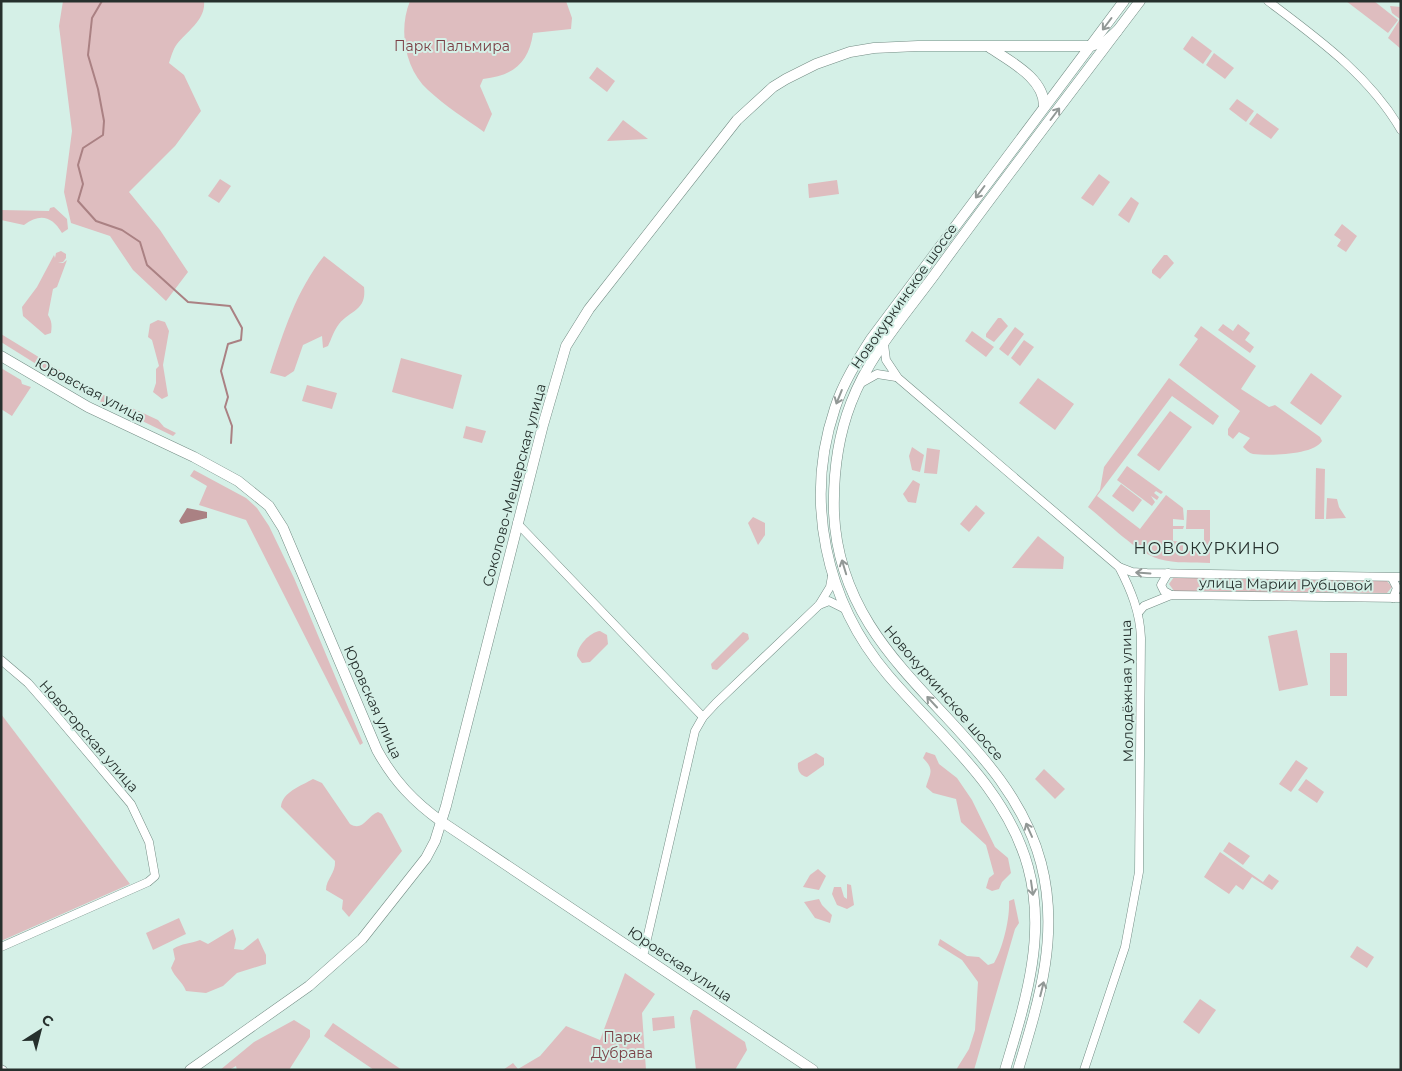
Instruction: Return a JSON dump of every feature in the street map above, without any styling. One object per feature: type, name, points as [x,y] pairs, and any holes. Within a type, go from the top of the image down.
[{"type":"street","name":"Новокуркинское шоссе","points":[[1004,1070],[1025,1004],[1032,971],[1036,931],[1028,867],[1006,813],[977,772],[875,658],[845,609],[832,576],[822,527],[821,471],[828,430],[853,367],[890,311],[1124,1]]},
{"type":"street","name":"Новокуркинское шоссе","points":[[1018,1070],[1044,978],[1049,935],[1049,913],[1042,866],[1020,810],[1008,790],[987,762],[886,650],[866,620],[852,591],[842,561],[835,528],[834,485],[841,432],[857,388],[884,344],[1140,1]]},
{"type":"street","points":[[1268,1],[1318,38],[1351,68],[1384,104],[1401,130]]},
{"type":"street","name":"Соколово-Мещерская улица","points":[[190,1070],[309,986],[351,950],[426,858],[442,822],[554,382],[570,338],[714,148],[750,107],[786,79],[816,64],[850,52],[874,48],[909,46],[1091,46],[1106,41],[1117,31]]},
{"type":"street","points":[[1091,46],[1096,52],[1096,60]]},
{"type":"street","points":[[989,47],[1020,68],[1038,85],[1043,92],[1044,107]]},
{"type":"street","name":"Молодёжная улица","points":[[884,344],[886,360],[898,378],[1119,567],[1130,588],[1138,613],[1141,638],[1139,872],[1125,947],[1084,1070]]},
{"type":"street","name":"Юровская улица","points":[[1,356],[88,407],[229,476],[269,506],[283,528],[377,750],[394,778],[408,795],[442,822],[813,1070]]},
{"type":"street","points":[[857,388],[864,380],[877,374],[898,378]]},
{"type":"street","points":[[517,524],[703,717]]},
{"type":"street","name":"улица Марии Рубцовой","points":[[1119,567],[1132,572],[1401,577]]},
{"type":"street","points":[[1168,573],[1161,585],[1164,591],[1171,595]]},
{"type":"street","points":[[642,956],[693,740],[703,717],[819,605],[830,587],[832,576]]},
{"type":"street","points":[[1392,578],[1397,588],[1397,598]]},
{"type":"street","points":[[1138,613],[1144,606],[1171,595]]},
{"type":"street","name":"улица Марии Рубцовой","points":[[1171,595],[1397,598]]},
{"type":"street","points":[[819,605],[829,601],[845,609]]},
{"type":"street","points":[[875,658],[884,659],[886,650]]},
{"type":"street","name":"Новогорская улица","points":[[1,660],[28,683],[131,804],[149,842],[154,876],[148,882],[1,947]]},
{"type":"street","points":[[977,772],[975,766],[977,761],[987,762]]},
{"type":"street","points":[[1025,1004],[1029,1012],[1037,1007]]},
{"type":"green space","points":[[63,1],[204,1],[204,8],[199,20],[176,46],[169,63],[184,75],[201,111],[175,146],[129,192],[160,230],[188,272],[166,301],[133,270],[110,236],[71,223],[64,192],[72,131],[59,26]]},
{"type":"green space","name":"Парк Пальмира","points":[[410,1],[566,1],[572,18],[571,29],[533,33],[528,52],[518,66],[503,75],[483,79],[480,86],[492,114],[484,132],[448,107],[428,90],[414,71],[409,60],[404,36],[406,12]]},
{"type":"green space","points":[[1346,1],[1374,1],[1398,20],[1388,33]]},
{"type":"green space","points":[[1390,6],[1401,7],[1401,49],[1388,38],[1400,19],[1392,13]]},
{"type":"green space","points":[[1192,36],[1212,51],[1203,64],[1183,49]]},
{"type":"green space","points":[[1214,53],[1234,68],[1225,79],[1206,65]]},
{"type":"green space","points":[[597,67],[615,81],[607,92],[589,78]]},
{"type":"green space","points":[[1237,99],[1254,111],[1246,122],[1229,109]]},
{"type":"green space","points":[[1257,113],[1279,129],[1271,139],[1249,124]]},
{"type":"green space","points":[[623,120],[648,139],[607,141]]},
{"type":"green space","points":[[1099,174],[1110,182],[1093,206],[1081,198]]},
{"type":"green space","points":[[220,179],[231,186],[219,203],[208,196]]},
{"type":"green space","points":[[837,180],[839,194],[809,198],[808,184]]},
{"type":"green space","points":[[1131,197],[1139,203],[1129,223],[1118,215]]},
{"type":"green space","points":[[54,207],[67,219],[68,229],[62,233],[54,223],[45,218],[35,219],[24,225],[1,220],[1,210],[49,211],[50,208]]},
{"type":"green space","points":[[1342,224],[1357,236],[1346,252],[1337,246],[1341,240],[1334,235]]},
{"type":"green space","points":[[61,251],[66,254],[66,258],[63,262],[58,262],[63,263],[67,260],[57,287],[53,289],[48,315],[51,333],[45,335],[23,316],[22,307],[37,287],[54,255],[55,258],[56,253]]},
{"type":"green space","points":[[1164,255],[1167,255],[1174,263],[1160,279],[1152,273],[1152,270]]},
{"type":"green space","points":[[324,256],[364,287],[363,301],[357,309],[339,324],[328,346],[323,348],[322,336],[303,345],[294,371],[285,377],[270,373],[298,297]]},
{"type":"green space","points":[[998,318],[1001,318],[1008,326],[994,342],[986,337],[986,334]]},
{"type":"green space","points":[[158,320],[165,322],[169,331],[163,365],[168,396],[162,399],[153,392],[156,383],[156,369],[159,366],[152,340],[148,337],[150,324]]},
{"type":"green space","points":[[1223,324],[1233,331],[1238,324],[1250,333],[1245,340],[1254,347],[1250,353],[1218,330]]},
{"type":"green space","points":[[1201,326],[1256,366],[1241,389],[1269,407],[1275,405],[1320,437],[1322,441],[1317,446],[1301,452],[1269,455],[1253,454],[1243,447],[1250,438],[1239,432],[1233,439],[1228,435],[1228,429],[1240,411],[1179,365],[1198,339],[1194,336]]},
{"type":"green space","points":[[1015,327],[1024,334],[1008,356],[999,349]]},
{"type":"green space","points":[[972,331],[994,347],[986,357],[965,341]]},
{"type":"green space","points":[[1,334],[91,389],[158,420],[164,427],[176,433],[173,436],[134,417],[135,414],[130,411],[128,415],[81,392],[1,342]]},
{"type":"green space","points":[[1024,340],[1034,347],[1020,366],[1011,358]]},
{"type":"green space","points":[[401,358],[462,375],[453,409],[392,392]]},
{"type":"green space","points":[[1,368],[21,380],[22,384],[31,387],[12,416],[1,409]]},
{"type":"green space","points":[[1311,373],[1342,396],[1321,425],[1290,403]]},
{"type":"green space","points":[[1038,378],[1074,404],[1055,430],[1019,403]]},
{"type":"green space","points":[[1169,378],[1219,416],[1213,425],[1172,396],[1097,496],[1140,529],[1166,495],[1183,508],[1184,520],[1173,519],[1173,526],[1184,526],[1183,529],[1173,529],[1173,541],[1183,542],[1183,551],[1204,551],[1204,529],[1186,529],[1187,510],[1210,510],[1210,563],[1172,562],[1150,555],[1131,543],[1088,507],[1100,490],[1104,467]]},
{"type":"green space","points":[[307,385],[337,393],[332,409],[302,401]]},
{"type":"green space","points":[[1170,411],[1192,427],[1159,471],[1137,455]]},
{"type":"green space","points":[[466,426],[486,431],[482,443],[463,438]]},
{"type":"green space","points":[[912,447],[924,455],[920,472],[912,470],[909,456]]},
{"type":"green space","points":[[927,448],[940,450],[937,474],[924,473]]},
{"type":"green space","points":[[1127,466],[1163,492],[1161,494],[1156,491],[1154,493],[1159,497],[1157,500],[1151,496],[1155,502],[1152,506],[1117,480]]},
{"type":"green space","points":[[1316,468],[1325,469],[1324,519],[1315,519]]},
{"type":"green space","points":[[194,470],[246,498],[257,508],[269,526],[294,578],[363,743],[360,745],[246,520],[199,505],[207,486],[190,476]]},
{"type":"green space","points":[[913,480],[920,484],[916,503],[908,502],[903,494]]},
{"type":"green space","points":[[1121,484],[1142,500],[1133,512],[1112,496]]},
{"type":"green space","points":[[1327,498],[1337,499],[1339,507],[1346,518],[1326,519]]},
{"type":"green space","points":[[976,505],[985,513],[969,532],[960,524]]},
{"type":"green space","points":[[753,517],[765,523],[765,535],[758,545],[748,523]]},
{"type":"green space","points":[[1038,536],[1064,557],[1063,569],[1012,568]]},
{"type":"green space","points":[[1174,577],[1387,581],[1392,587],[1387,593],[1174,591],[1169,584]]},
{"type":"green space","points":[[1297,630],[1308,685],[1279,691],[1268,636]]},
{"type":"green space","points":[[600,631],[607,635],[608,644],[590,662],[582,663],[577,656],[579,648],[588,637]]},
{"type":"green space","points":[[743,632],[748,634],[749,639],[717,670],[712,669],[711,664]]},
{"type":"green space","points":[[1330,653],[1347,653],[1347,696],[1330,696]]},
{"type":"green space","points":[[1,714],[130,884],[1,941]]},
{"type":"green space","points":[[926,752],[935,755],[939,764],[957,778],[972,800],[995,847],[1008,858],[1011,873],[1002,882],[999,889],[992,891],[986,888],[989,878],[994,874],[986,845],[961,822],[956,799],[933,793],[926,787],[930,769],[923,758]]},
{"type":"green space","points":[[816,753],[824,758],[824,765],[807,777],[802,775],[798,768],[798,763]]},
{"type":"green space","points":[[1296,760],[1308,768],[1291,792],[1279,784]]},
{"type":"green space","points":[[1044,769],[1065,789],[1055,799],[1035,779]]},
{"type":"green space","points":[[313,779],[322,783],[350,824],[354,826],[362,825],[374,814],[378,812],[382,814],[402,851],[349,917],[342,909],[343,900],[326,890],[335,861],[281,807],[288,793]]},
{"type":"green space","points":[[1306,779],[1324,792],[1317,803],[1298,790]]},
{"type":"green space","points":[[1229,842],[1250,856],[1243,865],[1223,851]]},
{"type":"green space","points":[[1220,852],[1263,882],[1269,874],[1279,881],[1272,890],[1252,877],[1243,890],[1236,885],[1229,894],[1204,877]]},
{"type":"green space","points":[[818,869],[826,876],[819,890],[803,887],[810,875]]},
{"type":"green space","points":[[847,884],[851,885],[854,905],[847,909],[837,905],[832,894],[834,887],[841,887],[844,897],[847,899]]},
{"type":"green space","points":[[819,899],[832,915],[830,923],[815,918],[804,902]]},
{"type":"green space","points":[[1014,899],[1019,923],[1015,929],[974,1070],[956,1070],[969,1049],[975,1030],[978,982],[962,960],[938,945],[940,939],[967,956],[979,957],[988,965],[994,963],[1005,933],[1009,901]]},
{"type":"green space","points":[[179,918],[186,934],[153,950],[146,933]]},
{"type":"green space","points":[[233,929],[236,939],[234,949],[243,950],[258,938],[266,955],[266,964],[237,973],[223,986],[206,993],[186,991],[171,968],[175,959],[173,949],[200,940],[208,944]]},
{"type":"green space","points":[[1357,946],[1374,957],[1367,968],[1350,957]]},
{"type":"green space","name":"Парк Дубрава","points":[[625,973],[655,994],[642,1013],[646,1070],[503,1070],[513,1063],[518,1069],[540,1056],[566,1026],[600,1040]]},
{"type":"green space","points":[[1200,999],[1216,1010],[1199,1034],[1183,1022]]},
{"type":"green space","points":[[693,1010],[697,1010],[745,1042],[747,1050],[735,1070],[696,1070],[690,1018]]},
{"type":"green space","points":[[674,1016],[675,1028],[653,1031],[652,1018]]},
{"type":"green space","points":[[294,1020],[310,1030],[310,1037],[289,1070],[237,1070],[236,1066],[229,1070],[220,1070],[254,1042]]},
{"type":"green space","points":[[333,1023],[402,1070],[374,1070],[324,1036]]},
{"type":"shaded area","points":[[187,508],[207,512],[207,518],[181,524],[179,521]]},
{"type":"waterway","points":[[102,1],[92,18],[88,55],[98,89],[104,121],[103,135],[83,148],[78,165],[83,184],[78,201],[96,221],[122,230],[140,242],[147,265],[188,302],[230,306],[242,328],[241,340],[228,344],[221,371],[228,397],[225,407],[232,426],[231,443]]},
{"type":"district","name":"НОВОКУРКИНО","points":[[1207,548]]}]
